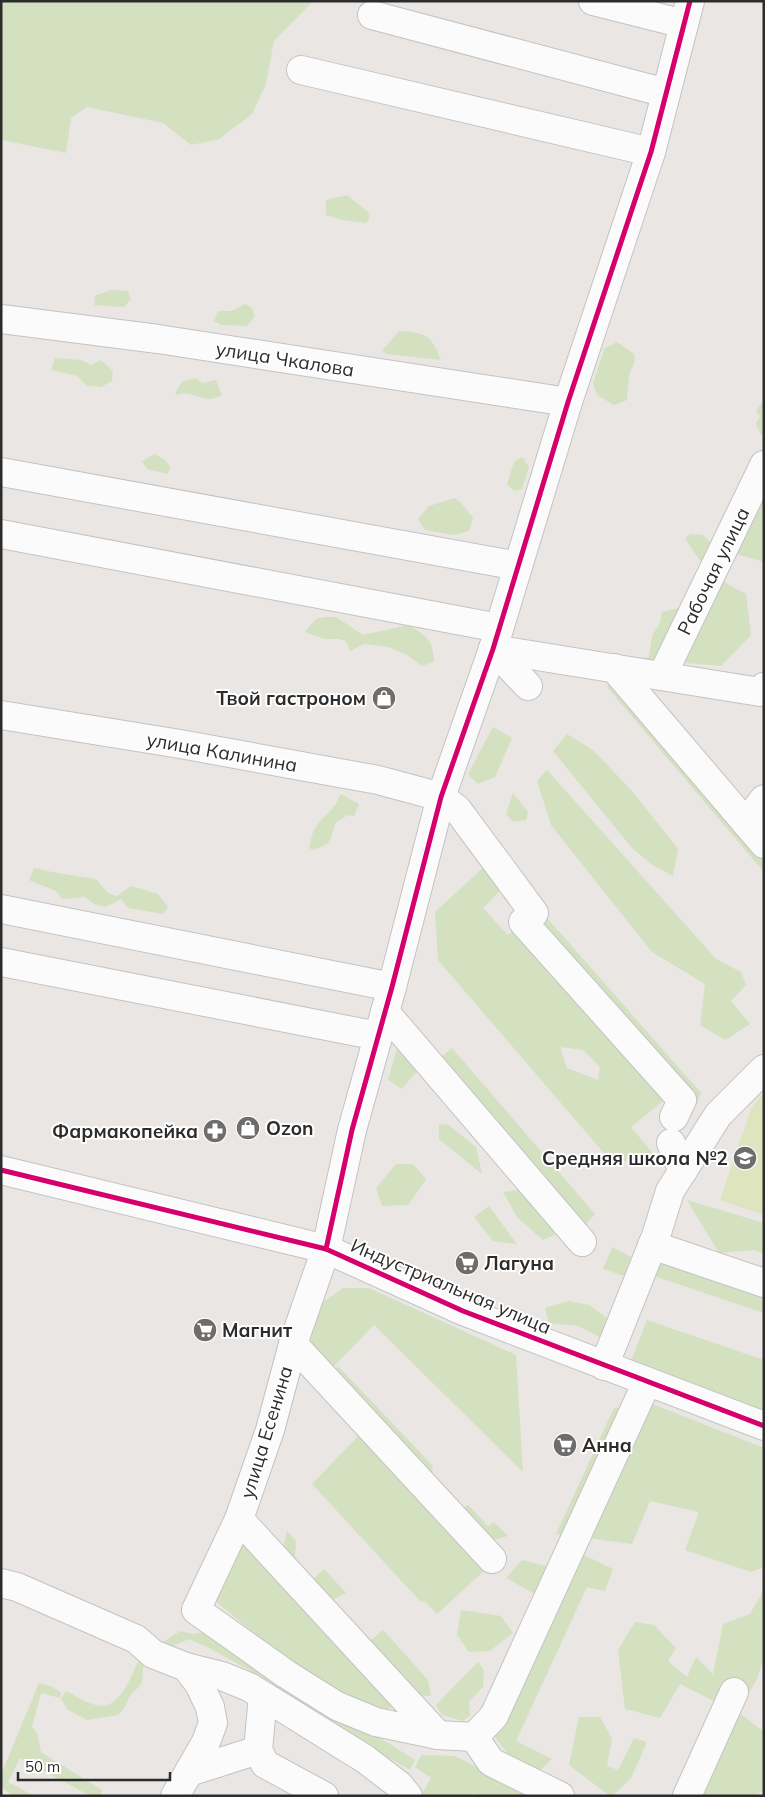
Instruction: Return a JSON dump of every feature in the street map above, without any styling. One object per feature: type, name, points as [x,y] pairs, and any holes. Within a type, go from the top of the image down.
[{"type":"street","points":[[593,1],[687,12]]},
{"type":"street","name":"улица Есенина","points":[[438,1735],[376,1722],[337,1706],[286,1674],[196,1610],[238,1519],[274,1431],[293,1344],[326,1249],[352,1130],[441,797],[496,638],[568,402],[651,152],[687,12]]},
{"type":"street","points":[[372,15],[666,93]]},
{"type":"street","points":[[301,70],[651,152]]},
{"type":"street","name":"улица Чкалова","points":[[1,319],[158,339],[568,402]]},
{"type":"street","points":[[1,472],[518,566]]},
{"type":"street","name":"Рабочая улица","points":[[662,676],[762,473]]},
{"type":"street","points":[[1,534],[496,638],[614,668],[762,689]]},
{"type":"street","points":[[496,638],[528,686]]},
{"type":"street","points":[[614,668],[764,844]]},
{"type":"street","name":"улица Калинина","points":[[1,715],[180,744],[380,771],[441,797]]},
{"type":"street","points":[[441,797],[457,809],[534,913],[523,922],[682,1100],[672,1130],[683,1171]]},
{"type":"street","points":[[746,823],[764,799]]},
{"type":"street","points":[[1,910],[385,1012],[582,1242]]},
{"type":"street","points":[[1,962],[385,1012]]},
{"type":"street","points":[[604,1366],[652,1246],[670,1191],[718,1115],[764,1069]]},
{"type":"street","name":"Индустриальная улица","points":[[1,1170],[326,1249],[490,1314],[604,1366],[764,1426]]},
{"type":"street","points":[[652,1246],[764,1283]]},
{"type":"street","points":[[293,1344],[492,1559]]},
{"type":"street","points":[[238,1519],[438,1735],[474,1737],[494,1716],[646,1382]]},
{"type":"street","points":[[1,1583],[17,1587],[136,1639],[153,1654],[186,1667],[222,1676],[249,1687],[365,1759],[399,1785],[408,1796]]},
{"type":"street","points":[[175,1796],[206,1742],[213,1723],[210,1707],[199,1684],[186,1667]]},
{"type":"street","points":[[687,1796],[734,1692]]},
{"type":"street","points":[[264,1696],[258,1750],[265,1764],[324,1796]]},
{"type":"street","points":[[474,1737],[491,1762],[560,1796]]},
{"type":"street","points":[[189,1772],[258,1750]]},
{"type":"green space","points":[[1,1],[313,1],[274,41],[266,84],[252,114],[219,139],[191,145],[163,123],[87,107],[71,118],[66,153],[1,140]]},
{"type":"green space","points":[[347,195],[368,212],[370,217],[366,223],[342,220],[326,215],[326,200]]},
{"type":"green space","points":[[111,290],[128,291],[131,299],[124,307],[94,305],[95,296]]},
{"type":"green space","points":[[245,304],[251,307],[255,316],[247,326],[221,325],[214,321],[218,311],[231,311]]},
{"type":"green space","points":[[399,331],[426,336],[434,345],[441,360],[387,354],[382,351]]},
{"type":"green space","points":[[617,342],[634,354],[635,361],[629,375],[627,400],[614,405],[597,395],[593,383],[605,348]]},
{"type":"green space","points":[[55,358],[81,360],[91,365],[101,360],[113,371],[112,381],[101,387],[87,386],[77,376],[51,370]]},
{"type":"green space","points":[[196,378],[202,383],[216,380],[222,395],[209,399],[188,394],[177,395],[175,393],[182,382]]},
{"type":"green space","points":[[764,403],[764,434],[761,435],[756,424],[760,416],[756,411]]},
{"type":"green space","points":[[155,454],[165,460],[170,467],[168,474],[147,469],[142,461]]},
{"type":"green space","points":[[522,457],[529,467],[522,489],[514,491],[507,484],[514,462]]},
{"type":"green space","points":[[764,497],[764,562],[736,554]]},
{"type":"green space","points":[[455,498],[473,518],[469,531],[454,535],[425,530],[418,519],[429,506]]},
{"type":"green space","points":[[690,534],[703,535],[712,545],[712,554],[700,561],[685,538]]},
{"type":"green space","points":[[722,581],[746,594],[751,635],[721,666],[685,663]]},
{"type":"green space","points":[[679,608],[683,620],[656,672],[633,660],[649,657],[652,636],[660,623],[662,612]]},
{"type":"green space","points":[[336,617],[363,635],[409,625],[428,639],[432,648],[434,662],[422,666],[407,655],[388,647],[364,644],[350,651],[346,641],[324,639],[305,632],[316,619]]},
{"type":"green space","points":[[616,680],[764,852],[764,872],[607,687]]},
{"type":"green space","points":[[493,727],[512,738],[495,777],[477,784],[468,774]]},
{"type":"green space","points":[[567,734],[594,751],[632,791],[678,849],[673,876],[651,864],[632,848],[553,751]]},
{"type":"green space","points":[[547,770],[716,959],[741,972],[746,985],[731,1001],[750,1024],[725,1040],[700,1025],[705,984],[652,952],[551,825],[537,781]]},
{"type":"green space","points":[[513,793],[528,812],[526,820],[513,822],[506,814]]},
{"type":"green space","points":[[340,794],[359,804],[354,816],[348,815],[336,822],[329,843],[314,850],[309,848],[318,824],[335,805]]},
{"type":"green space","points":[[496,856],[512,878],[701,1093],[697,1104],[670,1110],[663,1101],[631,1127],[655,1156],[645,1163],[609,1159],[438,960],[435,912]],"holes":[[[506,885],[533,913],[508,935],[483,908]],[[560,1047],[583,1050],[600,1067],[598,1080],[567,1068]]]},
{"type":"green space","points":[[34,868],[96,879],[108,893],[117,896],[131,886],[158,894],[168,907],[163,914],[128,908],[121,899],[106,907],[94,904],[85,897],[62,899],[56,891],[29,880]]},
{"type":"green space","points":[[452,1048],[595,1214],[581,1229],[437,1060]]},
{"type":"green space","points":[[397,1049],[416,1058],[416,1072],[402,1089],[388,1080]]},
{"type":"green space","name":"Средняя школа №2","points":[[764,1093],[764,1215],[720,1200],[751,1109]]},
{"type":"green space","points":[[447,1124],[476,1147],[482,1174],[439,1139],[439,1125]]},
{"type":"green space","points":[[396,1164],[413,1164],[426,1179],[408,1205],[382,1206],[376,1188]]},
{"type":"green space","points":[[527,1189],[550,1218],[555,1235],[543,1240],[517,1217],[503,1192]]},
{"type":"green space","points":[[687,1200],[764,1223],[764,1254],[754,1250],[719,1253]]},
{"type":"green space","points":[[489,1206],[517,1244],[493,1241],[474,1217]]},
{"type":"green space","points":[[612,1247],[631,1257],[624,1276],[603,1269]]},
{"type":"green space","points":[[655,1253],[764,1290],[764,1313],[648,1274]]},
{"type":"green space","points":[[343,1288],[369,1288],[516,1355],[523,1472],[374,1325],[331,1369],[310,1346],[315,1308]]},
{"type":"green space","points":[[569,1301],[589,1305],[612,1322],[605,1340],[578,1326],[549,1323],[545,1308]]},
{"type":"green space","points":[[647,1320],[764,1360],[764,1411],[631,1361]]},
{"type":"green space","points":[[338,1366],[433,1466],[431,1480],[444,1522],[468,1505],[488,1526],[494,1522],[508,1536],[489,1541],[487,1568],[437,1614],[425,1601],[421,1602],[312,1484],[364,1430],[324,1384]]},
{"type":"green space","points":[[650,1403],[764,1448],[764,1567],[751,1572],[685,1550],[699,1512],[650,1501],[632,1544],[556,1534],[614,1408]]},
{"type":"green space","points":[[287,1531],[296,1541],[295,1559],[282,1551]]},
{"type":"green space","points":[[240,1535],[404,1707],[393,1707],[379,1712],[341,1697],[292,1664],[214,1600]]},
{"type":"green space","points":[[578,1552],[613,1569],[605,1591],[587,1587],[516,1741],[552,1759],[537,1773],[513,1761],[492,1733],[555,1605],[506,1578],[522,1560],[546,1566]]},
{"type":"green space","points":[[324,1569],[346,1593],[329,1602],[309,1583]]},
{"type":"green space","points":[[763,1591],[764,1656],[757,1679],[738,1712],[764,1732],[764,1787],[761,1792],[754,1796],[691,1796],[742,1689],[722,1682],[714,1701],[680,1684],[660,1718],[625,1709],[618,1650],[635,1622],[654,1625],[676,1648],[668,1661],[687,1677],[696,1657],[713,1674],[723,1624],[750,1614]]},
{"type":"green space","points":[[461,1610],[501,1616],[513,1633],[490,1651],[469,1652],[457,1635]]},
{"type":"green space","points":[[383,1630],[428,1680],[431,1696],[407,1695],[355,1654]]},
{"type":"green space","points":[[180,1631],[194,1634],[205,1632],[272,1679],[382,1739],[415,1760],[410,1770],[263,1685],[260,1676],[209,1648],[189,1639],[166,1649],[162,1643]]},
{"type":"green space","points":[[139,1659],[144,1660],[142,1681],[118,1715],[87,1720],[68,1710],[61,1699],[66,1691],[93,1704],[109,1705],[115,1701],[125,1688]]},
{"type":"green space","points":[[478,1662],[484,1670],[483,1687],[469,1701],[470,1715],[463,1721],[442,1715],[436,1705]]},
{"type":"green space","points":[[39,1683],[53,1687],[61,1693],[60,1698],[41,1693],[32,1727],[37,1733],[41,1752],[102,1790],[101,1796],[90,1796],[20,1758],[8,1782],[34,1796],[12,1796],[1,1786],[1,1775]]},
{"type":"green space","points":[[579,1717],[600,1717],[612,1739],[607,1766],[618,1770],[634,1738],[647,1742],[631,1778],[612,1796],[569,1765]]},
{"type":"green space","points":[[421,1755],[455,1756],[536,1796],[478,1796],[474,1793],[471,1796],[421,1796],[431,1778],[415,1767]]},
{"type":"cycle path","points":[[326,1249],[352,1130],[392,987],[441,797],[493,649],[568,402],[651,152],[690,1]]},
{"type":"cycle path","points":[[1,1170],[326,1249],[463,1311],[764,1426]]},
{"type":"place","name":"Твой гастроном","points":[[384,698]]},
{"type":"place","name":"Ozon","points":[[248,1128]]},
{"type":"place","name":"Фармакопейка","points":[[215,1131]]},
{"type":"place","name":"Средняя школа №2","points":[[745,1158]]},
{"type":"place","name":"Лагуна","points":[[467,1263]]},
{"type":"place","name":"Магнит","points":[[205,1330]]},
{"type":"place","name":"Анна","points":[[565,1445]]}]
